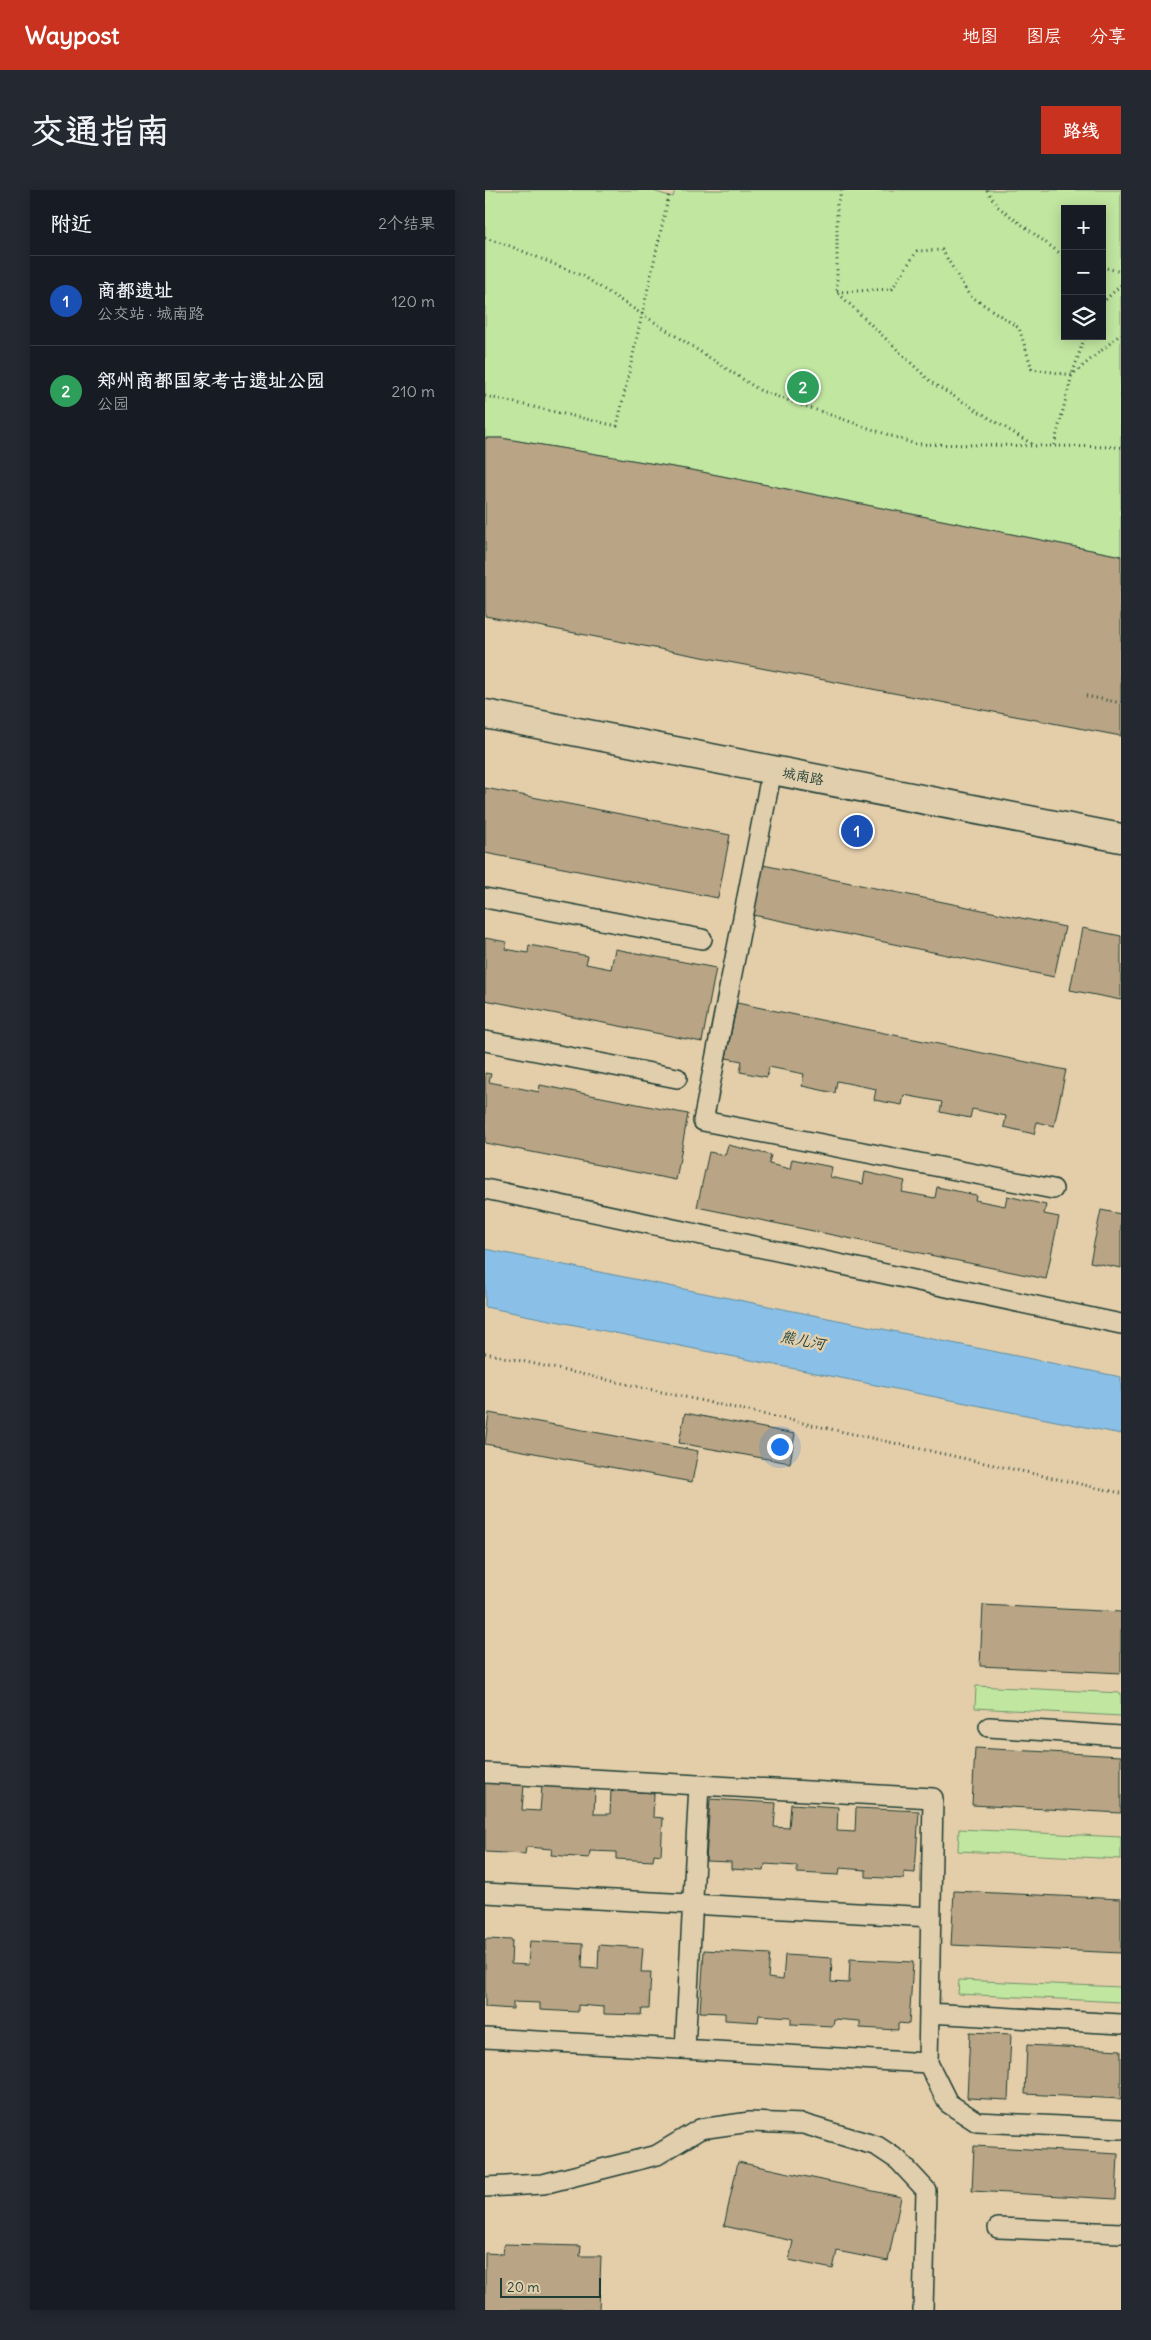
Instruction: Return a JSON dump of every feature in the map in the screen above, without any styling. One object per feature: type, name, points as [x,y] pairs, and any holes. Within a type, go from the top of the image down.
[{"type":"street","name":"城南路","points":[[485,714],[1121,838]]},
{"type":"lane","points":[[772,770],[703,1121],[1053,1189]]},
{"type":"lane","points":[[485,898],[702,939]]},
{"type":"lane","points":[[485,1041],[677,1078]]},
{"type":"lane","points":[[485,1189],[1121,1324]]},
{"type":"lane","points":[[989,1727],[1121,1736]]},
{"type":"lane","points":[[485,1773],[933,1798],[928,2063],[948,2103],[977,2122],[1121,2129]]},
{"type":"lane","points":[[685,2049],[699,1785]]},
{"type":"lane","points":[[485,1893],[931,1917]]},
{"type":"lane","points":[[929,2013],[1121,2024]]},
{"type":"lane","points":[[485,2038],[928,2063]]},
{"type":"lane","points":[[485,2187],[543,2184],[657,2155],[700,2130],[750,2122],[803,2124],[822,2129],[877,2146],[898,2160],[925,2190],[923,2310]]},
{"type":"lane","points":[[998,2228],[1121,2233]]},
{"type":"path","points":[[485,396],[617,426],[670,190]]},
{"type":"path","points":[[842,190],[837,204],[837,292],[933,383],[1032,444]]},
{"type":"path","points":[[987,190],[997,206],[1061,254]]},
{"type":"path","points":[[485,238],[510,246],[583,276],[761,391],[915,444],[1032,444],[1121,447]]},
{"type":"path","points":[[837,292],[892,289],[917,251],[942,250],[969,295],[1019,328],[1032,369],[1071,375],[1121,334]]},
{"type":"path","points":[[1106,268],[1121,272]]},
{"type":"path","points":[[1106,299],[1121,286]]},
{"type":"path","points":[[1054,445],[1071,375],[1084,340]]},
{"type":"path","points":[[1086,696],[1121,703]]},
{"type":"path","points":[[485,1353],[1121,1493]]},
{"type":"green space","points":[[485,190],[649,190],[673,197],[675,190],[1121,190],[1121,556],[697,471],[501,438],[485,438]]},
{"type":"green space","points":[[976,1686],[1121,1693],[1121,1716],[975,1708]]},
{"type":"green space","points":[[959,1829],[1121,1837],[1121,1859],[958,1851]]},
{"type":"green space","points":[[959,1980],[1121,1987],[1121,2002],[958,1994]]},
{"type":"water","name":"熊儿河","points":[[485,1249],[1121,1377],[1121,1434],[485,1307]]},
{"type":"building","points":[[485,438],[501,438],[697,471],[1121,556],[1121,736],[485,616]]},
{"type":"building","points":[[485,788],[730,835],[718,898],[485,853]]},
{"type":"building","points":[[758,864],[1065,927],[1054,977],[748,914]]},
{"type":"building","points":[[1082,928],[1121,936],[1121,1000],[1070,990]]},
{"type":"building","points":[[485,938],[507,942],[505,949],[528,953],[529,945],[588,956],[586,964],[611,969],[615,949],[716,968],[702,1042],[485,1000]]},
{"type":"building","points":[[737,1003],[1066,1070],[1054,1126],[1037,1122],[1034,1134],[1004,1127],[1006,1116],[972,1109],[970,1118],[940,1112],[942,1102],[904,1095],[902,1105],[874,1100],[876,1089],[837,1081],[835,1093],[802,1086],[804,1074],[769,1067],[767,1077],[740,1072],[742,1061],[726,1058]]},
{"type":"building","points":[[485,1073],[491,1074],[489,1082],[539,1092],[540,1085],[688,1114],[676,1180],[485,1143]]},
{"type":"building","points":[[728,1145],[771,1155],[769,1164],[790,1169],[792,1159],[832,1167],[830,1177],[863,1184],[865,1172],[905,1181],[902,1192],[935,1198],[937,1187],[976,1195],[975,1200],[1005,1206],[1007,1196],[1046,1205],[1044,1214],[1059,1217],[1046,1279],[697,1207],[709,1152],[725,1155]]},
{"type":"building","points":[[1101,1210],[1121,1214],[1121,1268],[1090,1262]]},
{"type":"building","points":[[489,1413],[698,1451],[692,1482],[485,1444]]},
{"type":"building","points":[[685,1413],[795,1434],[790,1463],[679,1443]]},
{"type":"building","points":[[983,1605],[1121,1612],[1121,1673],[980,1666]]},
{"type":"building","points":[[975,1748],[1121,1756],[1121,1813],[972,1805]]},
{"type":"building","points":[[485,1783],[524,1785],[522,1810],[540,1811],[542,1786],[595,1789],[594,1814],[610,1814],[611,1790],[654,1793],[653,1817],[663,1818],[661,1855],[654,1854],[653,1861],[616,1859],[616,1852],[590,1851],[589,1858],[551,1855],[552,1849],[526,1847],[525,1854],[485,1852]]},
{"type":"building","points":[[710,1799],[776,1803],[774,1827],[789,1828],[791,1804],[838,1807],[837,1831],[855,1832],[856,1808],[919,1811],[915,1873],[904,1872],[904,1879],[866,1877],[866,1870],[840,1868],[839,1875],[797,1873],[797,1866],[765,1864],[764,1871],[731,1869],[731,1862],[706,1861]]},
{"type":"building","points":[[954,1891],[1121,1899],[1121,1953],[951,1945]]},
{"type":"building","points":[[485,1939],[512,1940],[511,1964],[528,1965],[530,1941],[583,1944],[582,1968],[598,1969],[599,1945],[643,1948],[641,1972],[651,1972],[649,2009],[642,2009],[641,2015],[604,2014],[604,2007],[578,2005],[578,2012],[540,2010],[540,2003],[513,2002],[513,2009],[485,2007]]},
{"type":"building","points":[[704,1950],[770,1954],[768,1978],[783,1980],[785,1955],[832,1958],[831,1982],[849,1983],[850,1959],[913,1962],[909,2024],[898,2023],[898,2030],[860,2028],[860,2021],[834,2019],[833,2026],[791,2024],[791,2017],[759,2015],[758,2022],[725,2020],[725,2013],[700,2012]]},
{"type":"building","points":[[970,2032],[1011,2034],[1008,2100],[967,2098]]},
{"type":"building","points":[[1027,2045],[1121,2050],[1121,2099],[1025,2094]]},
{"type":"building","points":[[974,2146],[1118,2154],[1116,2199],[972,2191]]},
{"type":"building","points":[[738,2162],[901,2197],[888,2261],[837,2251],[833,2269],[789,2260],[793,2241],[724,2226]]},
{"type":"building","points":[[504,2244],[581,2246],[580,2256],[601,2256],[599,2310],[485,2310],[485,2253],[503,2254]]},
{"type":"place","name":"郑州商都国家考古遗址公园","points":[[803,387]]},
{"type":"place","name":"商都遗址","points":[[857,831]]}]
